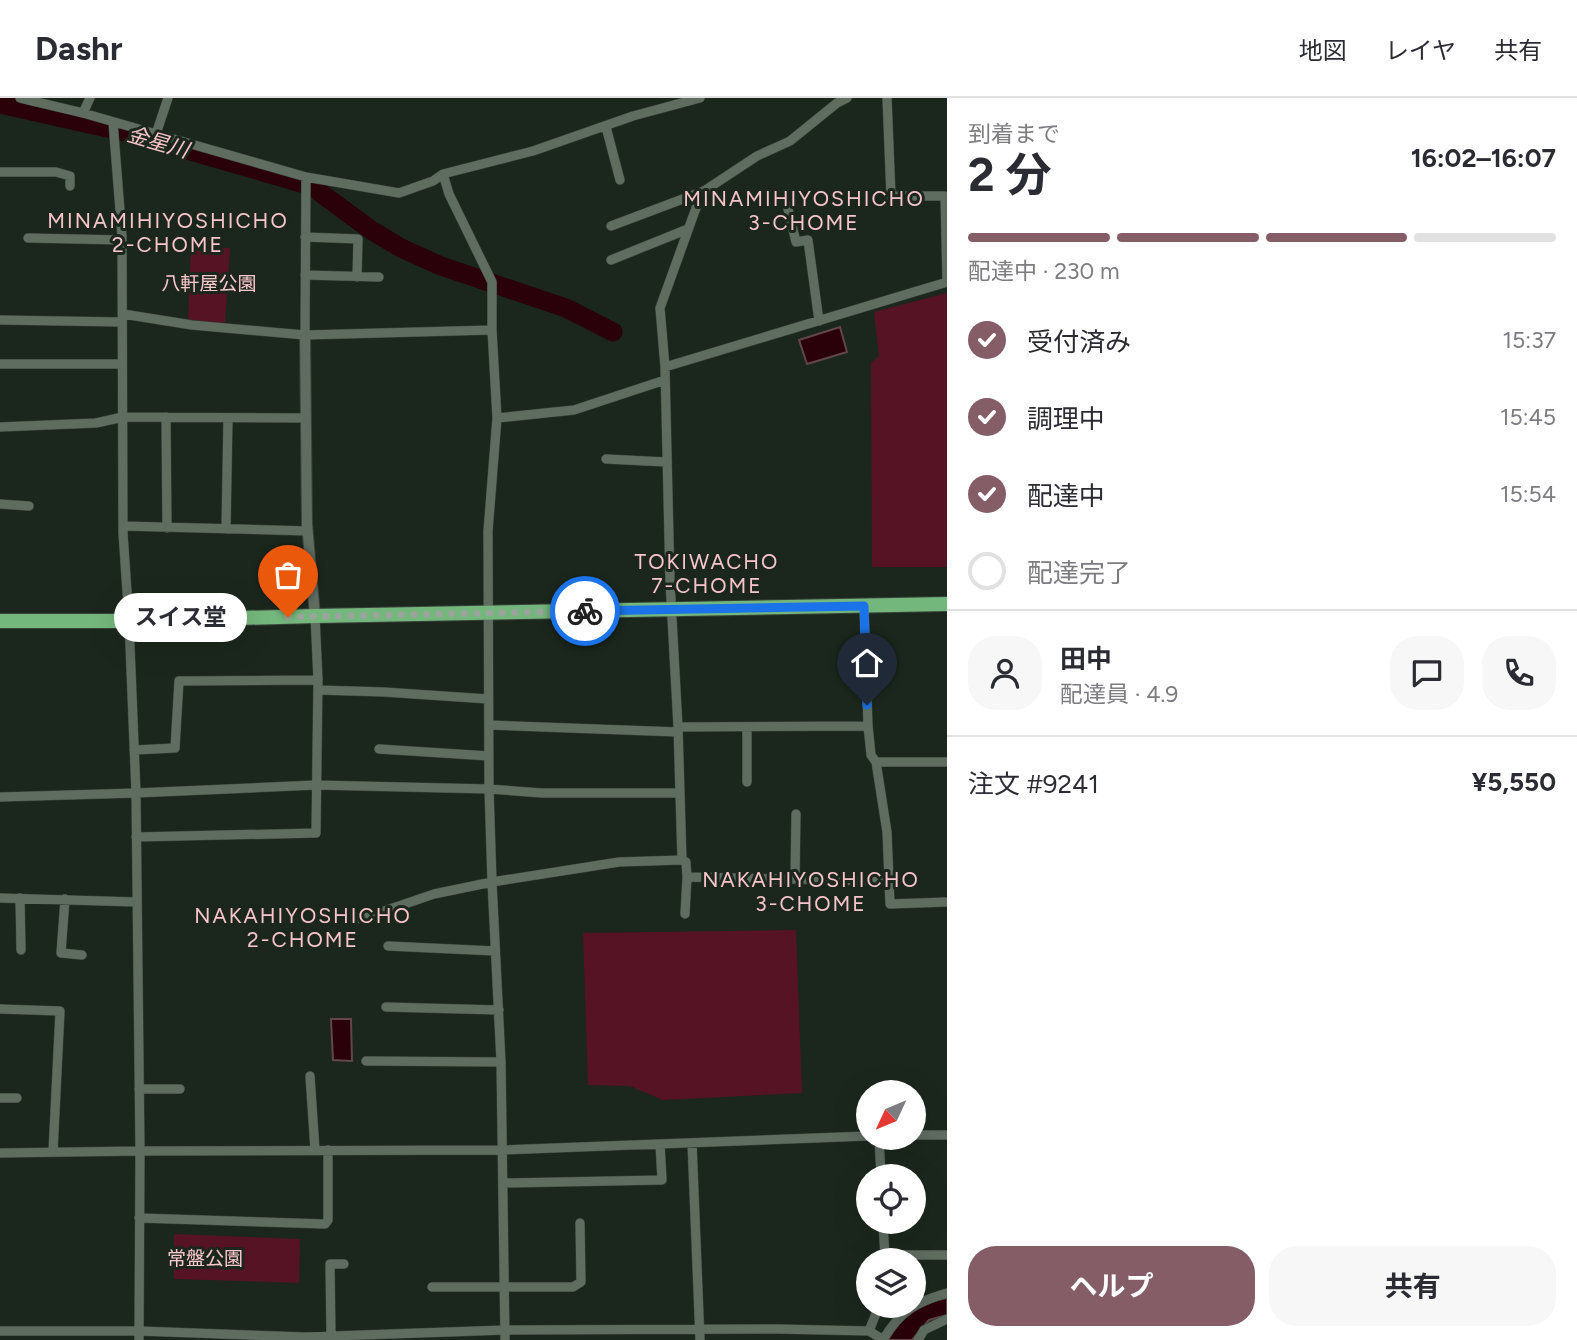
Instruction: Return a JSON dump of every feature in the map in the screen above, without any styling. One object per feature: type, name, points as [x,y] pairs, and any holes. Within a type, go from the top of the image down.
[{"type":"highway","points":[[0,621],[129,621],[947,604]]},
{"type":"street","points":[[20,98],[83,113],[306,177],[398,192],[433,181],[443,174],[533,151],[633,116],[700,98]]},
{"type":"street","points":[[156,134],[168,98]]},
{"type":"street","points":[[611,226],[704,191],[757,156],[790,141],[837,103],[848,98]]},
{"type":"street","points":[[665,367],[947,282],[945,196],[891,196],[887,98]]},
{"type":"street","points":[[83,113],[86,100]]},
{"type":"street","points":[[113,122],[121,240],[123,526],[136,793],[139,1336]]},
{"type":"street","points":[[606,127],[620,180]]},
{"type":"street","points":[[0,172],[56,172],[70,176],[70,186]]},
{"type":"street","points":[[443,174],[449,194],[492,282],[497,418],[488,531],[489,789],[501,1062],[505,1335]]},
{"type":"street","points":[[136,837],[316,833],[318,685],[308,531],[306,177]]},
{"type":"street","points":[[681,860],[665,367],[660,308],[704,191]]},
{"type":"street","points":[[787,205],[796,242],[808,240],[818,321]]},
{"type":"street","points":[[611,260],[688,229]]},
{"type":"street","points":[[305,237],[358,239],[357,276]]},
{"type":"street","points":[[28,239],[121,240]]},
{"type":"street","points":[[305,275],[379,277]]},
{"type":"street","points":[[0,320],[122,318],[305,335],[492,330]]},
{"type":"street","points":[[0,364],[122,364]]},
{"type":"street","points":[[497,418],[574,410],[665,380]]},
{"type":"street","points":[[0,427],[96,423],[123,417],[306,418]]},
{"type":"street","points":[[166,417],[167,528]]},
{"type":"street","points":[[226,529],[229,418]]},
{"type":"street","points":[[606,459],[666,462]]},
{"type":"street","points":[[0,505],[29,506]]},
{"type":"street","points":[[123,526],[308,531]]},
{"type":"street","points":[[864,606],[868,726],[887,832],[890,904],[947,902]]},
{"type":"street","points":[[134,750],[175,748],[179,681],[318,685],[488,699]]},
{"type":"street","points":[[489,725],[678,729],[868,726]]},
{"type":"street","points":[[747,727],[747,782]]},
{"type":"street","points":[[379,749],[489,756]]},
{"type":"street","points":[[876,762],[947,762]]},
{"type":"street","points":[[0,797],[316,785],[489,789],[542,793],[680,793]]},
{"type":"street","points":[[795,879],[796,814]]},
{"type":"street","points":[[361,919],[434,894],[492,881],[619,862],[681,860],[687,862],[685,914]]},
{"type":"street","points":[[687,877],[888,881]]},
{"type":"street","points":[[0,898],[137,902]]},
{"type":"street","points":[[20,898],[21,950]]},
{"type":"street","points":[[65,899],[61,953],[82,955]]},
{"type":"street","points":[[388,946],[495,951]]},
{"type":"street","points":[[386,1007],[499,1010]]},
{"type":"street","points":[[0,1009],[60,1012],[53,1153]]},
{"type":"street","points":[[366,1061],[501,1062]]},
{"type":"street","points":[[310,1076],[315,1150]]},
{"type":"street","points":[[139,1089],[180,1089]]},
{"type":"street","points":[[0,1098],[17,1098]]},
{"type":"street","points":[[926,1135],[947,1135]]},
{"type":"street","points":[[0,1153],[502,1150],[856,1136]]},
{"type":"street","points":[[692,1143],[699,1335]]},
{"type":"street","points":[[503,1183],[662,1180],[660,1144]]},
{"type":"street","points":[[139,1218],[326,1224],[328,1150]]},
{"type":"street","points":[[432,1287],[573,1287],[581,1282],[580,1223]]},
{"type":"street","points":[[926,1256],[947,1255]]},
{"type":"street","points":[[331,1336],[330,1264],[344,1264]]},
{"type":"street","points":[[0,1331],[305,1338],[870,1331],[884,1340],[893,1324],[909,1309],[947,1293]]},
{"type":"street","points":[[870,1331],[875,1318]]},
{"type":"street","points":[[918,1340],[925,1330],[947,1319]]},
{"type":"green space","name":"八軒屋公園","points":[[191,246],[230,248],[225,324],[188,319]]},
{"type":"green space","points":[[947,293],[947,567],[872,567],[871,363],[879,356],[874,312]]},
{"type":"green space","points":[[796,930],[802,1093],[663,1100],[630,1086],[588,1085],[583,933]]},
{"type":"green space","name":"常盤公園","points":[[174,1234],[300,1239],[299,1283],[174,1279]]},
{"type":"shaded area","points":[[840,327],[847,352],[807,364],[799,340]]},
{"type":"shaded area","points":[[331,1019],[351,1019],[352,1061],[333,1060]]},
{"type":"shaded area","points":[[947,1298],[947,1315],[929,1320],[912,1340],[888,1340],[905,1318],[926,1318],[926,1305]]},
{"type":"waterway","name":"金星川","points":[[0,104],[125,132],[315,187],[371,230],[401,248],[441,266],[566,308],[613,332]]},
{"type":"way so far","points":[[288,617],[585,611]]},
{"type":"place","name":"スイス堂","points":[[288,617]]},
{"type":"district","name":"MINAMIHIYOSHICHO 3-CHOME","points":[[804,210]]},
{"type":"district","name":"MINAMIHIYOSHICHO 2-CHOME","points":[[168,232]]},
{"type":"district","name":"TOKIWACHO 7-CHOME","points":[[707,573]]},
{"type":"district","name":"NAKAHIYOSHICHO 3-CHOME","points":[[811,891]]},
{"type":"district","name":"NAKAHIYOSHICHO 2-CHOME","points":[[303,927]]},
{"type":"route","points":[[585,611],[864,606],[867,705]]}]
